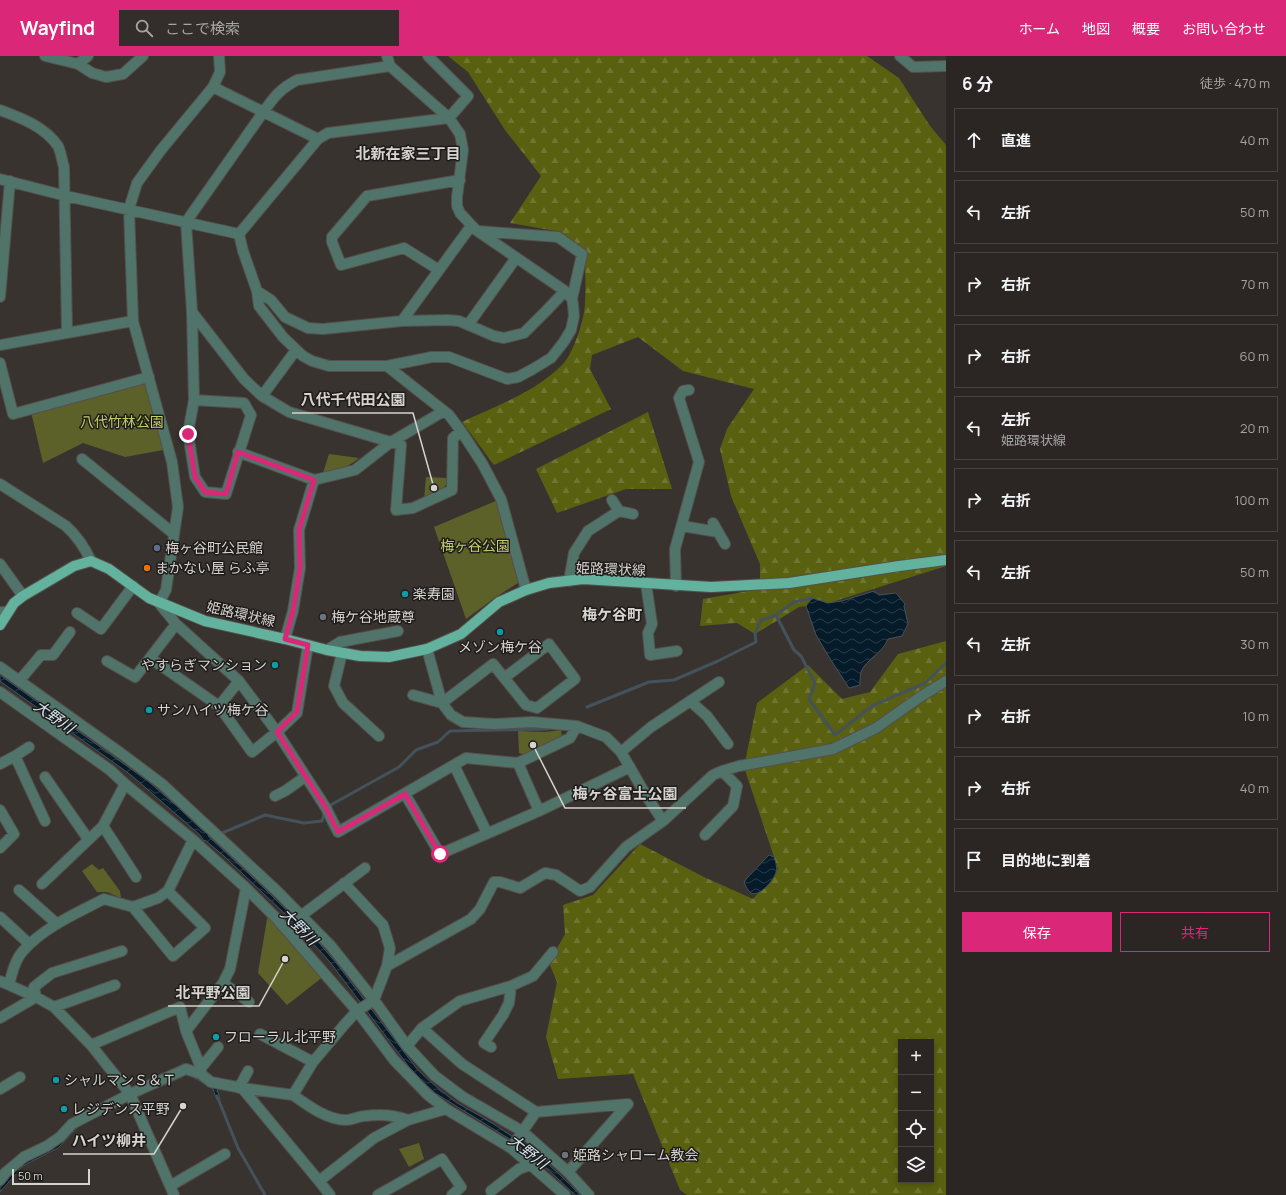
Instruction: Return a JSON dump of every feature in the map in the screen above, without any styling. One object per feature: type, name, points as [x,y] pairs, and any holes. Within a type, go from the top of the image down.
[{"type":"main road","name":"姫路環状線","points":[[91,561],[109,569],[149,598],[205,621],[342,653],[360,656],[389,657],[427,650],[461,634],[499,602],[526,590],[549,583],[583,580],[711,587],[788,583],[946,560]]},
{"type":"main road","points":[[0,625],[4,612],[23,596],[74,566],[91,561]]},
{"type":"street","points":[[45,56],[78,64],[92,73],[106,77],[124,74],[143,56]]},
{"type":"street","points":[[78,64],[88,56]]},
{"type":"street","points":[[219,56],[220,72],[213,87],[161,150],[137,183],[129,209],[133,321],[172,462],[178,507],[166,590],[159,603],[176,624],[238,680],[277,732],[306,776],[326,808],[338,832],[466,758],[518,763],[570,738],[576,726]]},
{"type":"street","points":[[239,234],[318,139],[328,133],[450,118],[468,96],[428,56]]},
{"type":"street","points":[[900,56],[913,67],[933,61],[946,66]]},
{"type":"street","points":[[194,400],[244,403],[251,415],[238,452],[226,494],[205,492],[195,477],[188,434],[194,400],[192,312],[186,222],[264,111],[281,90],[297,80],[389,61],[450,118],[460,134],[463,150],[457,206],[460,213],[474,228],[565,290],[572,299]]},
{"type":"street","points":[[213,87],[318,139]]},
{"type":"street","points":[[0,110],[30,122],[46,134],[58,147],[64,167],[66,196],[67,332]]},
{"type":"street","points":[[0,179],[66,196],[239,234]]},
{"type":"street","points":[[439,270],[404,248],[341,265],[332,242],[332,237],[367,196],[460,180]]},
{"type":"street","points":[[0,297],[10,181]]},
{"type":"street","points":[[239,234],[243,251],[257,291],[259,306],[283,337],[303,356],[312,361],[329,366],[387,366],[432,357],[449,357],[507,379],[518,377],[551,358],[572,330],[574,316],[572,299],[582,254],[558,236],[474,228]]},
{"type":"street","points":[[402,321],[439,270],[474,228]]},
{"type":"street","points":[[468,324],[516,258]]},
{"type":"street","points":[[257,291],[271,300],[285,316],[308,328],[323,329],[402,321],[448,320],[459,321],[494,336],[504,338],[524,333],[542,316],[565,290]]},
{"type":"street","points":[[192,312],[244,379],[262,396],[289,412],[401,445],[396,510],[413,508],[452,490],[453,438],[461,431]]},
{"type":"street","points":[[0,345],[133,321]]},
{"type":"street","points":[[262,396],[296,350]]},
{"type":"street","points":[[0,363],[13,414],[149,377]]},
{"type":"street","points":[[387,366],[444,411],[461,431],[482,463],[501,499],[526,590]]},
{"type":"street","points":[[676,586],[675,549],[699,462],[693,430],[679,398],[683,391],[689,390]]},
{"type":"street","points":[[238,452],[314,480],[355,470],[391,442],[444,411]]},
{"type":"street","points":[[82,459],[174,534]]},
{"type":"street","points":[[285,639],[293,611],[300,568],[299,530],[314,480]]},
{"type":"street","points":[[0,484],[66,526],[87,552],[91,561]]},
{"type":"street","points":[[612,500],[619,511],[633,514]]},
{"type":"street","points":[[569,581],[574,554],[588,532],[619,511]]},
{"type":"street","points":[[682,526],[715,528],[725,544]]},
{"type":"street","points":[[0,564],[23,596]]},
{"type":"street","points":[[646,584],[652,624],[648,633],[650,655],[677,651]]},
{"type":"street","points":[[77,613],[101,629],[133,586]]},
{"type":"street","points":[[107,661],[135,677],[176,624]]},
{"type":"street","points":[[327,650],[340,642],[398,631]]},
{"type":"street","points":[[20,680],[41,655],[53,655],[70,632]]},
{"type":"street","points":[[442,703],[493,664],[526,705],[537,708],[575,679],[550,644],[504,678]]},
{"type":"street","points":[[150,658],[219,706],[252,752],[277,732],[297,712],[308,645]]},
{"type":"street","points":[[427,650],[442,703],[451,715],[463,722],[494,724],[532,722],[576,726],[606,737],[621,752],[663,822]]},
{"type":"street","points":[[342,653],[334,686],[343,703],[379,736]]},
{"type":"street","points":[[0,667],[162,784],[302,915],[331,946],[374,1000],[407,1046],[435,1076],[463,1097],[522,1131],[568,1172],[589,1195]]},
{"type":"street","points":[[219,706],[238,680]]},
{"type":"street","points":[[387,966],[471,919],[480,909],[494,882],[500,882],[520,888],[545,873],[556,875],[580,891],[590,887],[626,847],[663,822],[713,775],[739,766],[833,749],[876,728],[920,697],[946,681]]},
{"type":"street","points":[[621,752],[651,727],[719,682]]},
{"type":"street","points":[[0,692],[110,770],[193,840],[246,888],[276,918],[357,1011],[394,1060],[428,1095],[446,1109],[510,1148],[561,1194]]},
{"type":"street","points":[[414,695],[442,703]]},
{"type":"street","points":[[690,701],[707,716],[728,744]]},
{"type":"street","points":[[0,764],[29,747]]},
{"type":"street","points":[[15,756],[45,821]]},
{"type":"street","points":[[518,763],[539,811]]},
{"type":"street","points":[[454,765],[488,833]]},
{"type":"street","points":[[405,794],[440,854],[539,811],[630,767]]},
{"type":"street","points":[[705,835],[733,806],[737,786],[722,771]]},
{"type":"street","points":[[275,796],[285,791],[306,776]]},
{"type":"street","points":[[46,778],[88,839]]},
{"type":"street","points":[[42,884],[103,826],[125,784]]},
{"type":"street","points":[[0,848],[14,834],[1,815]]},
{"type":"street","points":[[103,826],[136,877]]},
{"type":"street","points":[[193,840],[168,891],[158,898],[133,907],[104,899],[57,924],[23,951],[4,983],[36,997],[54,1007],[91,1045],[130,1094],[172,1191],[225,1154]]},
{"type":"street","points":[[302,915],[365,868]]},
{"type":"street","points":[[293,1095],[313,1062],[357,1011],[374,1000],[387,966],[390,948],[383,925],[344,883]]},
{"type":"street","points":[[186,1032],[223,983],[230,969],[246,888]]},
{"type":"street","points":[[19,890],[57,924]]},
{"type":"street","points":[[133,907],[173,956],[205,928],[168,891]]},
{"type":"street","points":[[0,917],[26,941]]},
{"type":"street","points":[[36,997],[34,987],[52,973],[122,951]]},
{"type":"street","points":[[407,1046],[422,1028],[460,1001],[511,986],[533,976],[553,952]]},
{"type":"street","points":[[223,983],[249,1002]]},
{"type":"street","points":[[54,1007],[115,985]]},
{"type":"street","points":[[491,1047],[484,1043],[503,1016],[509,1003],[511,986]]},
{"type":"street","points":[[0,1018],[36,997]]},
{"type":"street","points":[[91,1045],[180,1007],[186,1032],[201,1071],[211,1082],[240,1088],[293,1095],[312,1109],[346,1120],[364,1116],[379,1115],[396,1116],[408,1120]]},
{"type":"street","points":[[422,1028],[462,1064],[536,1112],[628,1104],[568,1172]]},
{"type":"street","points":[[260,1034],[313,1062]]},
{"type":"street","points":[[201,1071],[218,1046]]},
{"type":"street","points":[[0,1180],[5,1173],[24,1157],[47,1146],[60,1137],[72,1124],[130,1094],[186,1069],[201,1071]]},
{"type":"street","points":[[240,1088],[248,1071]]},
{"type":"street","points":[[0,1089],[20,1077]]},
{"type":"street","points":[[240,1088],[330,1195]]},
{"type":"street","points":[[319,1181],[374,1138],[408,1120],[446,1109]]},
{"type":"street","points":[[510,1148],[536,1112]]},
{"type":"street","points":[[378,1195],[442,1159],[461,1188],[452,1195]]},
{"type":"street","points":[[491,1191],[519,1169],[530,1165]]},
{"type":"green space","points":[[448,56],[867,56],[899,78],[930,126],[946,145],[946,566],[829,603],[799,607],[755,634],[737,623],[700,626],[703,599],[760,589],[760,564],[731,496],[720,449],[727,429],[754,389],[683,371],[638,337],[592,355],[590,369],[611,409],[494,465],[462,422],[515,398],[541,383],[567,359],[578,336],[584,311],[585,252],[561,232],[510,223],[541,176],[505,130],[468,72]]},
{"type":"green space","name":"八代竹林公園","points":[[145,381],[163,450],[125,457],[83,443],[43,463],[31,412]]},
{"type":"green space","points":[[648,412],[672,489],[626,489],[557,513],[536,469]]},
{"type":"green space","points":[[329,454],[359,458],[342,468],[323,473]]},
{"type":"green space","points":[[426,477],[447,478],[447,483],[440,492],[424,499]]},
{"type":"green space","name":"梅ヶ谷公園","points":[[498,500],[518,583],[466,619],[434,527]]},
{"type":"green space","points":[[946,641],[946,1195],[687,1195],[680,1190],[633,1074],[558,1079],[546,1037],[557,982],[549,963],[565,934],[563,905],[593,895],[640,844],[704,877],[753,899],[778,869],[744,767],[757,703],[808,665],[842,699],[870,692],[898,654]]},
{"type":"green space","points":[[561,730],[562,737],[525,755],[519,753],[518,731],[545,732]]},
{"type":"green space","points":[[92,864],[99,870],[103,868],[120,891],[121,898],[107,892],[97,892],[82,871]]},
{"type":"green space","points":[[268,913],[324,976],[287,1005],[258,973]]},
{"type":"green space","points":[[419,1143],[424,1159],[409,1167],[399,1149]]},
{"type":"water","points":[[874,591],[879,595],[896,593],[905,604],[904,606],[908,624],[902,636],[888,639],[886,644],[866,664],[861,672],[860,685],[849,688],[816,635],[806,606],[812,598],[828,603],[842,601]]},
{"type":"water","name":"大野川","points":[[0,675],[149,782],[202,830],[209,834],[208,836],[314,937],[337,964],[417,1069],[441,1091],[457,1103],[516,1139],[549,1165],[580,1195],[575,1195],[536,1158],[508,1138],[435,1093],[409,1067],[330,962],[283,912],[224,856],[205,840],[204,841],[200,835],[131,775],[0,681]]},
{"type":"water","points":[[769,855],[774,857],[777,868],[776,873],[768,885],[761,891],[754,894],[751,893],[744,882]]},
{"type":"water","points":[[184,1072],[193,1074],[215,1087],[291,1096],[311,1110],[343,1121],[369,1116],[382,1115],[394,1117],[394,1119],[369,1117],[356,1121],[343,1122],[321,1117],[290,1098],[217,1089],[220,1099],[217,1100],[213,1089],[191,1076],[183,1074],[83,1122],[58,1148],[23,1166],[0,1192],[0,1188],[21,1164],[56,1146],[82,1121]]},
{"type":"waterway","points":[[587,707],[649,682],[674,680],[718,661],[756,642],[755,634],[761,620],[776,615],[794,602],[812,598]]},
{"type":"waterway","points":[[776,615],[794,650],[801,656],[815,683],[809,699],[835,735],[872,706],[925,683],[946,663]]},
{"type":"waterway","points":[[327,807],[399,767],[416,750],[438,742],[450,731],[548,729]]},
{"type":"waterway","points":[[222,833],[265,815],[304,823],[322,821],[325,812]]},
{"type":"waterway","points":[[217,1096],[238,1148],[265,1195]]},
{"type":"place","name":"八代千代田公園","points":[[434,488]]},
{"type":"place","name":"梅ヶ谷町公民館","points":[[157,548]]},
{"type":"place","name":"まかない屋 らふ亭","points":[[147,568]]},
{"type":"place","name":"楽寿園","points":[[405,594]]},
{"type":"place","name":"梅ケ谷地蔵尊","points":[[323,617]]},
{"type":"place","name":"メゾン梅ケ谷","points":[[500,632]]},
{"type":"place","name":"やすらぎマンション","points":[[275,665]]},
{"type":"place","name":"サンハイツ梅ケ谷","points":[[149,710]]},
{"type":"place","name":"梅ヶ谷富士公園","points":[[533,745]]},
{"type":"place","name":"北平野公園","points":[[285,959]]},
{"type":"place","name":"フローラル北平野","points":[[216,1037]]},
{"type":"place","name":"シャルマンＳ＆Ｔ","points":[[56,1080]]},
{"type":"place","name":"ハイツ柳井","points":[[183,1106]]},
{"type":"place","name":"レジデンス平野","points":[[64,1109]]},
{"type":"place","name":"姫路シャローム教会","points":[[565,1155]]},
{"type":"district","name":"北新在家三丁目","points":[[408,154]]},
{"type":"district","name":"梅ケ谷町","points":[[612,615]]},
{"type":"route","points":[[188,434],[195,477],[205,492],[226,494],[238,452],[314,480],[299,530],[300,568],[293,611],[285,639],[308,645],[297,712],[277,732],[326,808],[338,832],[405,794],[440,854]]}]
